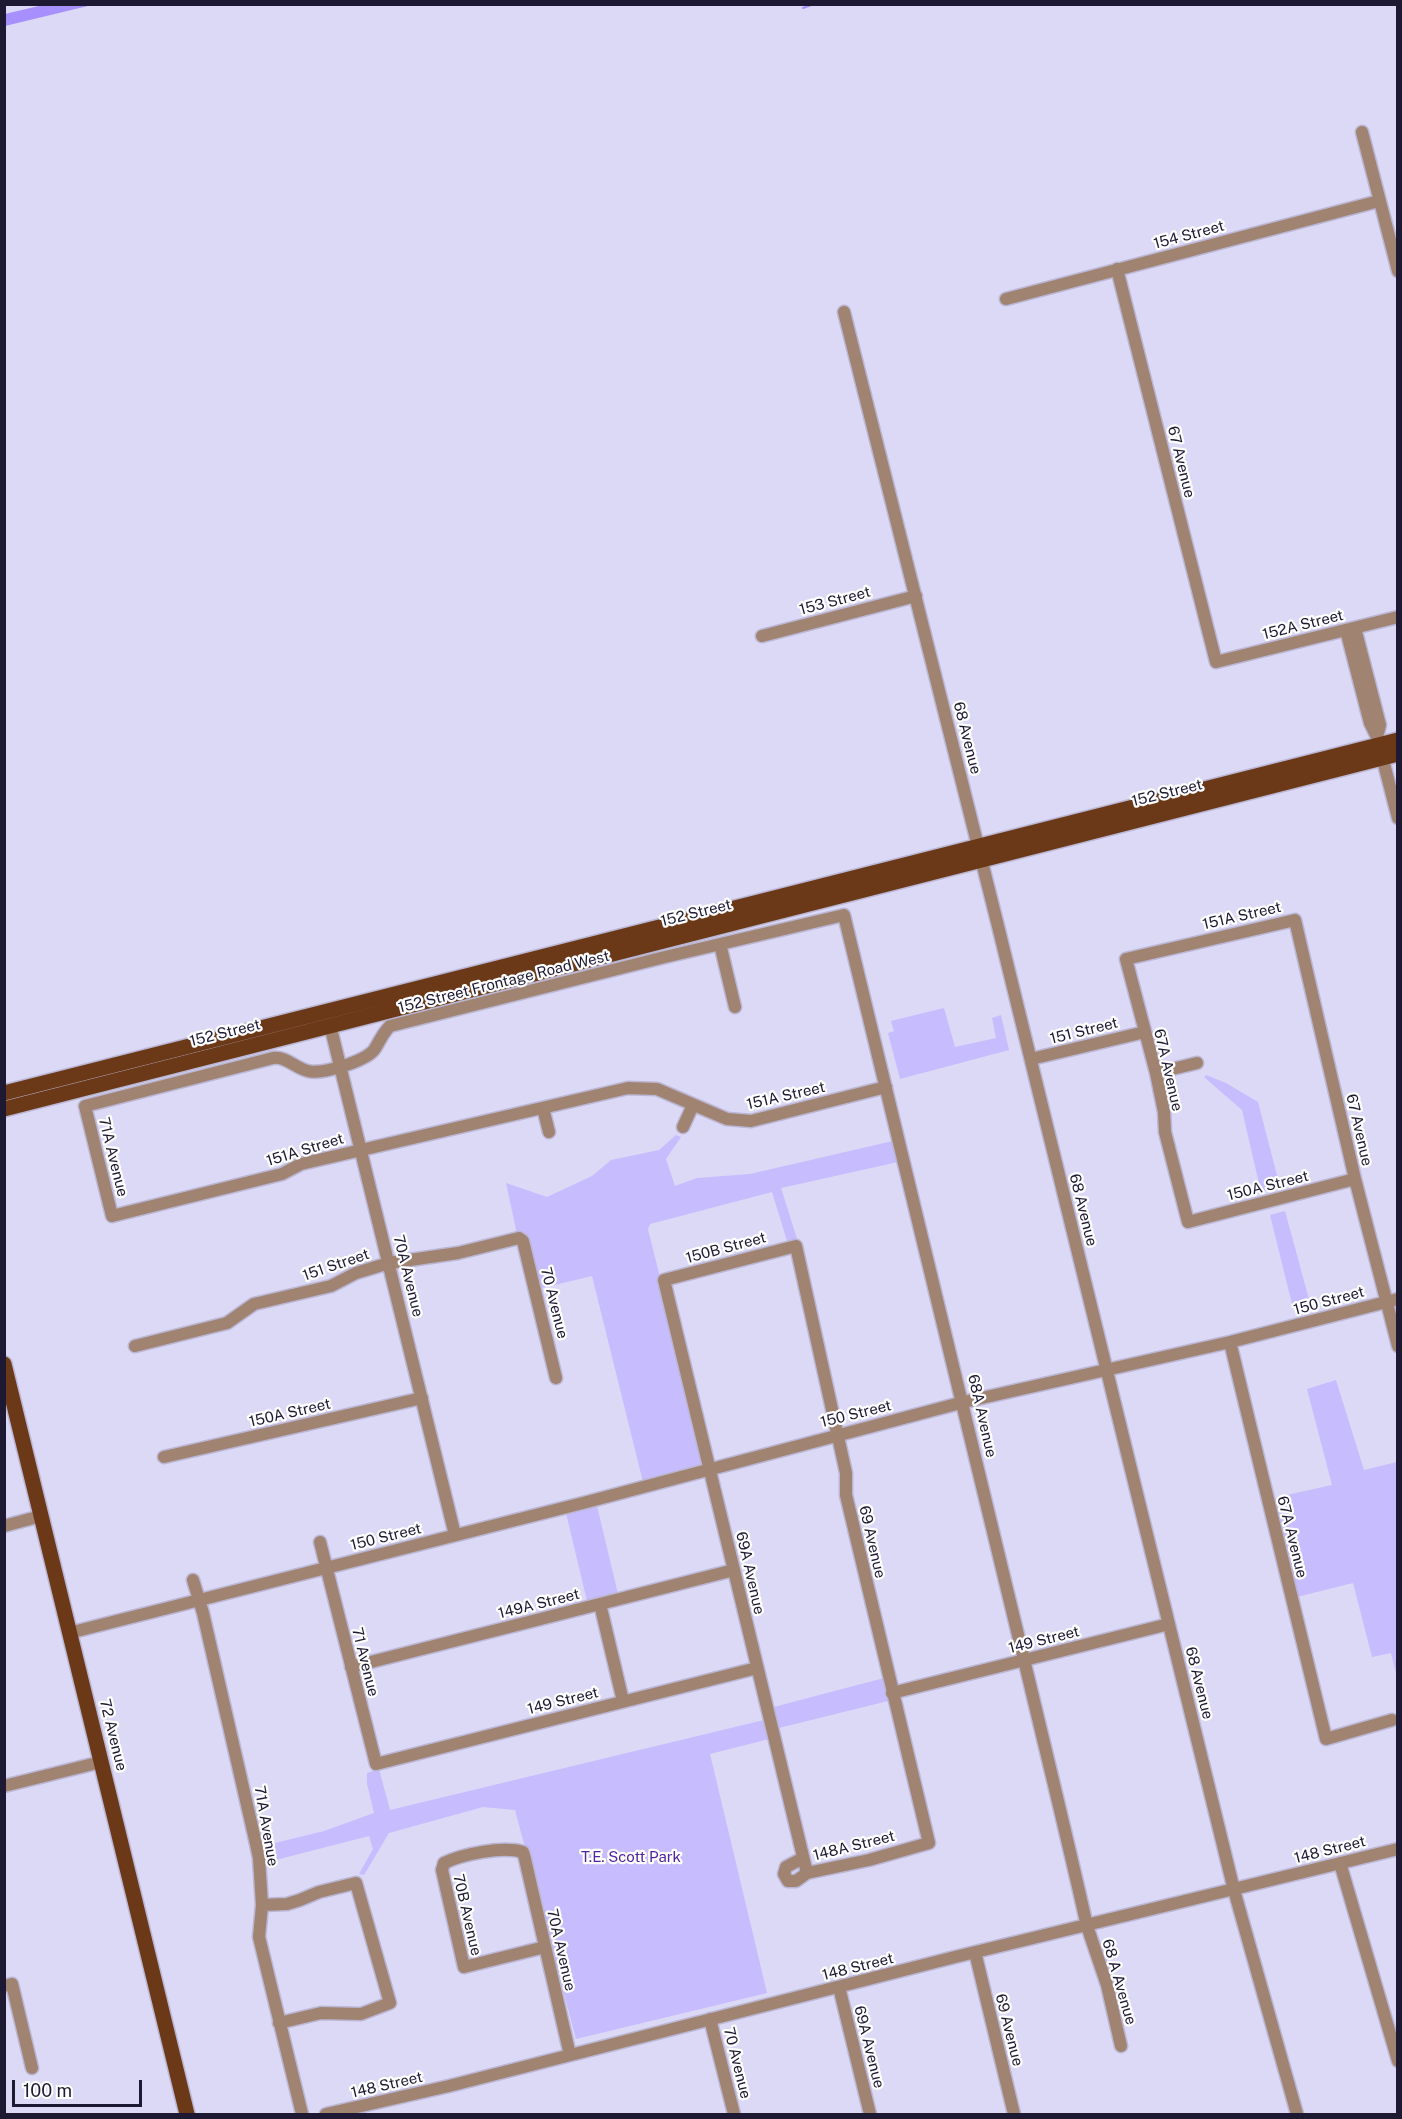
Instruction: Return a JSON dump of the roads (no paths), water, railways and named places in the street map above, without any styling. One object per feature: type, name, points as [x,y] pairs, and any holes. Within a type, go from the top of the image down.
[{"type":"main road","name":"152 Street","points":[[4,1109],[1384,748],[1398,740]]},
{"type":"main road","name":"152 Street","points":[[4,1093],[392,995],[980,852]]},
{"type":"main road","points":[[330,1025],[335,1017],[375,1005],[392,995]]},
{"type":"main road","name":"72 Avenue","points":[[4,1364],[187,2115]]},
{"type":"street","points":[[1362,132],[1398,271]]},
{"type":"street","name":"154 Street","points":[[1006,299],[1380,201]]},
{"type":"street","name":"67 Avenue","points":[[1117,269],[1216,662]]},
{"type":"street","name":"68 Avenue","points":[[844,312],[980,852],[1234,1890],[1297,2115]]},
{"type":"street","name":"153 Street","points":[[762,636],[916,596]]},
{"type":"street","name":"152A Street","points":[[1216,662],[1398,617]]},
{"type":"street","points":[[1351,629],[1380,725],[1398,818]]},
{"type":"street","name":"152 Street Frontage Road West","points":[[85,1106],[273,1058],[280,1057],[311,1072],[341,1066],[364,1059],[375,1048],[381,1034],[390,1026],[844,915]]},
{"type":"street","name":"68A Avenue","points":[[844,915],[964,1402],[1087,1926]]},
{"type":"street","name":"67 Avenue","points":[[1295,920],[1355,1179],[1392,1300],[1398,1346]]},
{"type":"street","name":"151A Street","points":[[1126,959],[1295,920]]},
{"type":"street","points":[[720,944],[735,1007]]},
{"type":"street","name":"67A Avenue","points":[[1126,959],[1156,1073],[1164,1112],[1165,1132],[1188,1222]]},
{"type":"street","name":"70A Avenue","points":[[330,1025],[455,1535]]},
{"type":"street","name":"151 Street","points":[[1031,1059],[1145,1032]]},
{"type":"street","points":[[1156,1073],[1197,1063]]},
{"type":"street","name":"151A Street","points":[[112,1216],[282,1174],[301,1164],[361,1149],[628,1088],[657,1089],[727,1119],[751,1121],[886,1087]]},
{"type":"street","points":[[683,1127],[693,1105]]},
{"type":"street","name":"71A Avenue","points":[[85,1106],[112,1216]]},
{"type":"street","points":[[543,1108],[549,1132]]},
{"type":"street","name":"150A Street","points":[[1188,1222],[1355,1179]]},
{"type":"street","name":"151 Street","points":[[135,1346],[227,1323],[254,1305],[332,1286],[356,1273],[389,1263],[458,1253],[519,1238]]},
{"type":"street","name":"70 Avenue","points":[[519,1238],[523,1241],[556,1378]]},
{"type":"street","name":"150B Street","points":[[664,1280],[796,1246]]},
{"type":"street","name":"69 Avenue","points":[[796,1246],[846,1473],[846,1495],[929,1843]]},
{"type":"street","name":"69A Avenue","points":[[664,1280],[807,1874]]},
{"type":"street","name":"150 Street","points":[[69,1633],[964,1402],[1230,1342],[1392,1300]]},
{"type":"street","name":"67A Avenue","points":[[1230,1342],[1326,1738],[1392,1720]]},
{"type":"street","name":"150A Street","points":[[164,1457],[422,1398]]},
{"type":"street","points":[[4,1526],[41,1516]]},
{"type":"street","points":[[320,1542],[325,1568]]},
{"type":"street","name":"71 Avenue","points":[[325,1568],[376,1764]]},
{"type":"street","name":"149A Street","points":[[351,1667],[734,1570]]},
{"type":"street","name":"71A Avenue","points":[[192,1580],[197,1600],[202,1608],[247,1797],[259,1858],[262,1905],[259,1938],[302,2115]]},
{"type":"street","points":[[600,1604],[623,1701]]},
{"type":"street","name":"149 Street","points":[[892,1693],[1169,1624]]},
{"type":"street","name":"149 Street","points":[[376,1764],[757,1668]]},
{"type":"street","points":[[4,1786],[101,1762]]},
{"type":"street","name":"148A Street","points":[[803,1858],[789,1865],[784,1874],[788,1881],[803,1878],[807,1874],[929,1843]]},
{"type":"street","name":"148 Street","points":[[326,2115],[975,1952],[1398,1849]]},
{"type":"street","name":"70A Avenue","points":[[442,1870],[444,1863],[453,1859],[483,1852],[514,1850],[523,1852],[570,2055]]},
{"type":"street","points":[[1340,1863],[1398,2061]]},
{"type":"street","name":"70B Avenue","points":[[442,1870],[464,1967],[545,1947]]},
{"type":"street","points":[[262,1905],[287,1904],[319,1892],[356,1883],[390,2003],[361,2014],[321,2013],[279,2023]]},
{"type":"street","name":"68 A Avenue","points":[[1087,1926],[1107,1985],[1121,2046]]},
{"type":"street","name":"69 Avenue","points":[[975,1952],[1014,2115]]},
{"type":"street","points":[[8,1985],[32,2068]]},
{"type":"street","name":"69A Avenue","points":[[839,1987],[870,2115]]},
{"type":"street","name":"70 Avenue","points":[[710,2019],[734,2115]]},
{"type":"waterway","points":[[803,8],[814,4]]},
{"type":"park label","name":"T.E. Scott Park","points":[[631,1857]]}]
